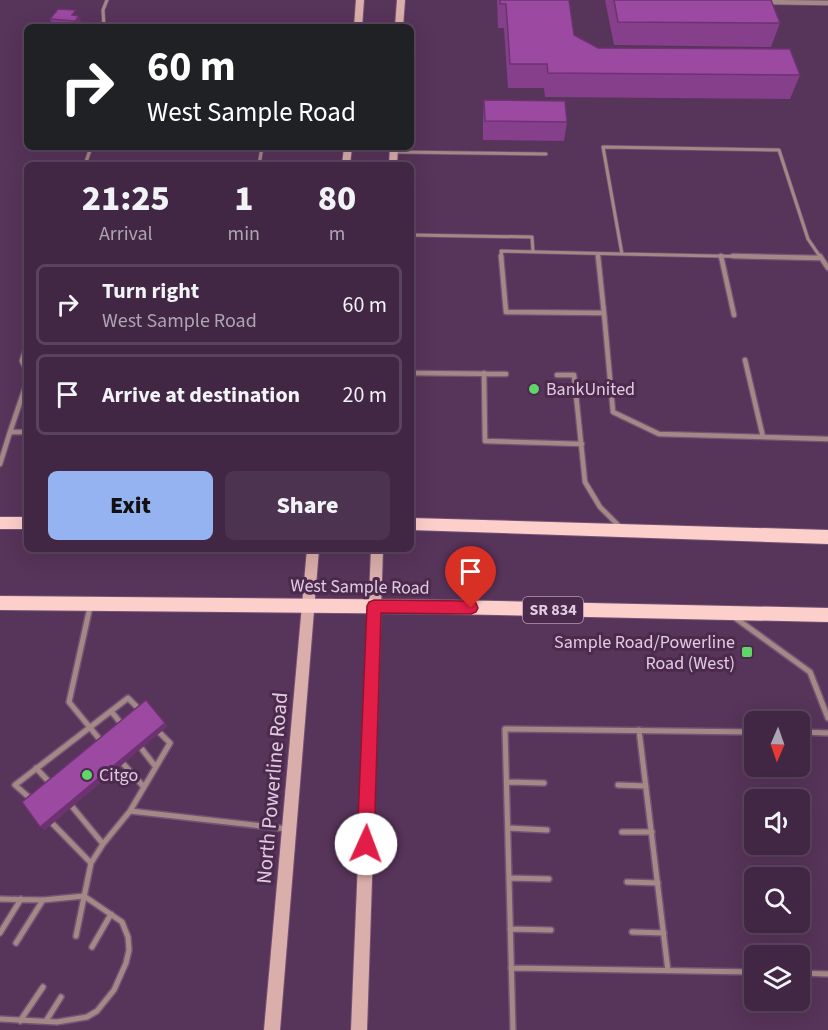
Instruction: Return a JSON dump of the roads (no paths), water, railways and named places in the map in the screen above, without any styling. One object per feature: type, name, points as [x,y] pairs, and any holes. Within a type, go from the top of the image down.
[{"type":"main road","points":[[358,24],[360,0]]},
{"type":"main road","points":[[399,24],[400,0]]},
{"type":"main road","points":[[0,523],[24,523]]},
{"type":"main road","points":[[414,524],[828,537]]},
{"type":"main road","name":"North Powerline Road","points":[[272,1030],[313,552]]},
{"type":"main road","points":[[359,1030],[377,552]]},
{"type":"main road","name":"West Sample Road","points":[[0,603],[374,606],[732,615],[828,615]]},
{"type":"street","points":[[754,2],[828,3]]},
{"type":"lane","points":[[104,24],[103,10],[107,0]]},
{"type":"lane","points":[[765,2],[768,9]]},
{"type":"lane","points":[[622,254],[603,147],[779,150],[808,239],[828,268]]},
{"type":"lane","points":[[414,150],[546,154]]},
{"type":"lane","points":[[414,235],[532,237],[532,252]]},
{"type":"lane","points":[[604,313],[506,312],[501,251],[820,258]]},
{"type":"lane","points":[[598,254],[613,412],[660,434],[828,439]]},
{"type":"lane","points":[[721,256],[734,315]]},
{"type":"lane","points":[[745,360],[763,437]]},
{"type":"lane","points":[[414,373],[506,374]]},
{"type":"lane","points":[[484,373],[485,441],[582,444]]},
{"type":"lane","points":[[557,375],[574,375],[585,482],[600,507],[623,531]]},
{"type":"lane","points":[[0,464],[24,391]]},
{"type":"lane","points":[[10,432],[24,432]]},
{"type":"lane","points":[[90,605],[69,702],[110,750]]},
{"type":"lane","points":[[732,615],[810,672],[828,718]]},
{"type":"lane","points":[[39,808],[15,785],[128,698],[147,718]]},
{"type":"lane","points":[[111,711],[129,733]]},
{"type":"lane","points":[[76,936],[92,863],[103,844],[129,811],[170,743],[154,726]]},
{"type":"lane","points":[[513,1030],[505,729],[744,732]]},
{"type":"lane","points":[[639,730],[668,971]]},
{"type":"lane","points":[[810,732],[828,733]]},
{"type":"lane","points":[[135,741],[155,766]]},
{"type":"lane","points":[[117,757],[142,786]]},
{"type":"lane","points":[[36,768],[59,792]]},
{"type":"lane","points":[[507,782],[544,783]]},
{"type":"lane","points":[[618,785],[646,786]]},
{"type":"lane","points":[[66,799],[103,844]]},
{"type":"lane","points":[[129,811],[289,830]]},
{"type":"lane","points":[[45,816],[92,863]]},
{"type":"lane","points":[[508,828],[547,830]]},
{"type":"lane","points":[[622,832],[652,832]]},
{"type":"lane","points":[[509,878],[549,879]]},
{"type":"lane","points":[[627,882],[658,883]]},
{"type":"lane","points":[[0,899],[44,900],[84,896],[124,924],[129,942],[124,972],[108,1001],[87,1018],[46,1021],[0,1019]]},
{"type":"lane","points":[[0,933],[21,899]]},
{"type":"lane","points":[[16,943],[44,900]]},
{"type":"lane","points":[[92,947],[111,914]]},
{"type":"lane","points":[[510,929],[551,930]]},
{"type":"lane","points":[[632,932],[664,933]]},
{"type":"lane","points":[[511,968],[744,972]]},
{"type":"lane","points":[[810,973],[828,974]]},
{"type":"lane","points":[[20,1021],[43,987]]},
{"type":"lane","points":[[46,1021],[61,997]]},
{"type":"place","name":"BankUnited","points":[[534,389]]},
{"type":"place","name":"Sample Road/Powerline Road (West)","points":[[747,652]]},
{"type":"place","name":"Citgo","points":[[87,775]]}]
